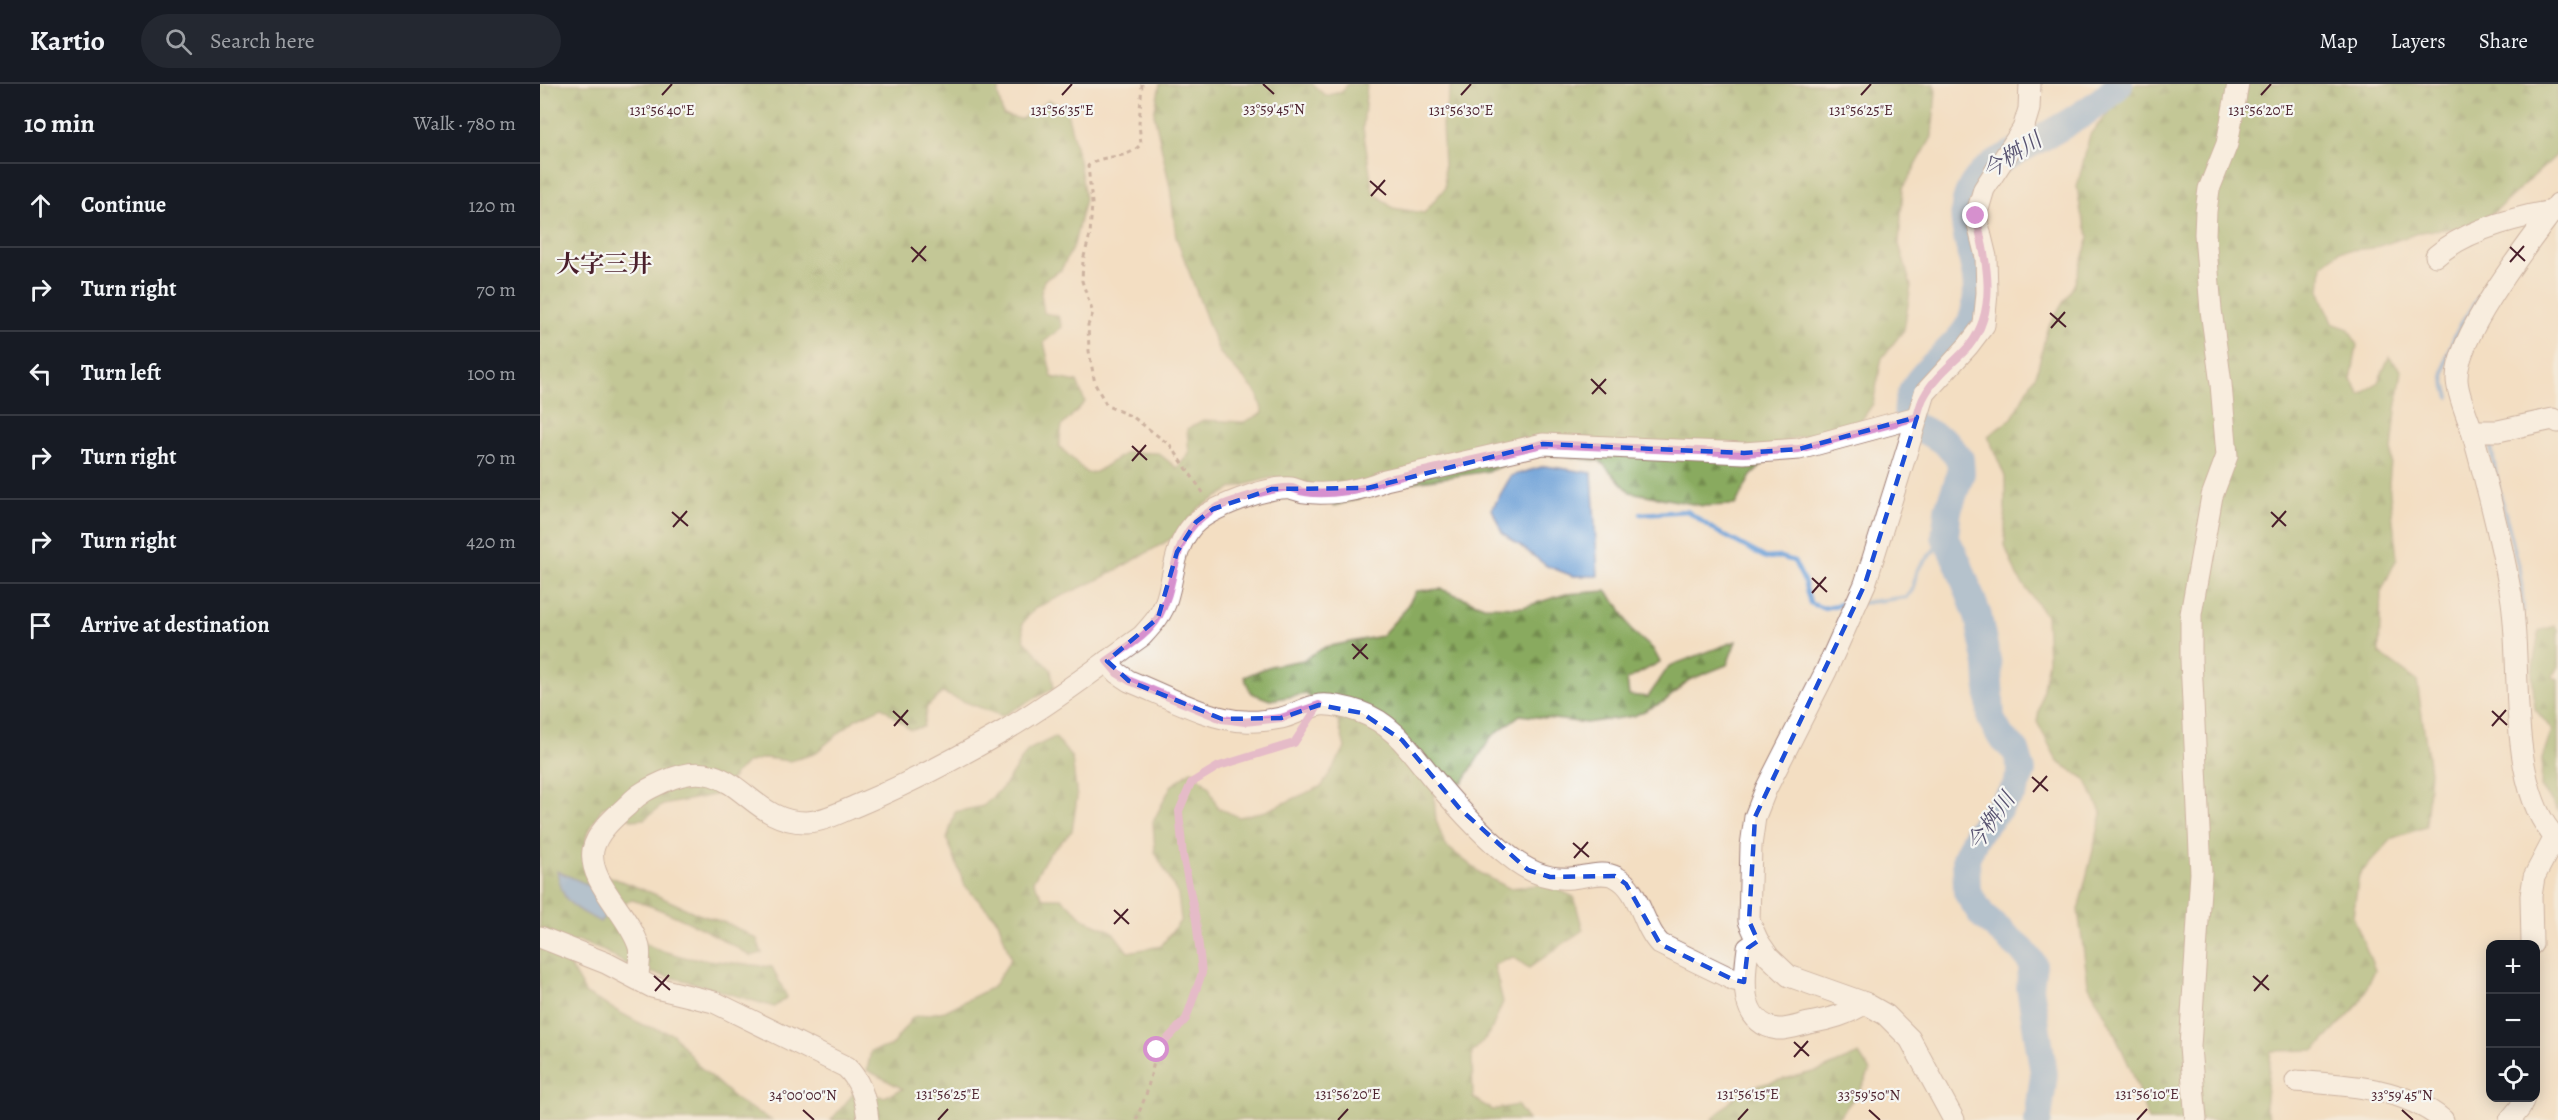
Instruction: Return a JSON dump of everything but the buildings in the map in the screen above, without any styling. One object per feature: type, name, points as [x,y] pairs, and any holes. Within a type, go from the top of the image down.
[{"type":"street","points":[[1954,1120],[1927,1066],[1910,1039],[1886,1016],[1865,1003],[1789,976],[1769,957],[1758,941],[1749,921],[1751,846],[1755,817],[1766,789],[1826,671],[1865,584],[1925,393],[1968,346],[1983,325],[1987,293],[1986,256],[1976,216],[1984,189],[2023,129],[2029,109],[2030,84]]},
{"type":"street","points":[[2196,1120],[2190,1047],[2201,873],[2191,614],[2212,496],[2227,456],[2222,384],[2211,310],[2205,234],[2209,189],[2227,144],[2238,84]]},
{"type":"street","points":[[2436,256],[2452,242],[2555,208]]},
{"type":"street","points":[[2532,940],[2531,896],[2534,877],[2557,839],[2541,820],[2528,785],[2522,744],[2511,597],[2472,431],[2456,380],[2462,349],[2487,304],[2555,208]]},
{"type":"street","points":[[638,978],[639,948],[627,922],[593,865],[593,848],[602,831],[638,794],[676,776],[706,772],[721,777],[763,809],[787,819],[807,822],[888,793],[1006,730],[1142,636],[1158,618],[1167,599],[1177,552],[1185,535],[1196,522],[1214,509],[1272,489],[1291,488],[1305,492],[1368,488],[1385,480],[1543,444],[1744,453],[1777,451],[1799,449],[1917,417]]},
{"type":"street","points":[[2472,431],[2498,431],[2553,419],[2558,422]]},
{"type":"street","points":[[1107,661],[1117,673],[1130,681],[1222,719],[1245,722],[1281,718],[1319,705],[1342,707],[1362,713],[1386,726],[1402,740],[1460,809],[1508,856],[1528,870],[1550,877],[1570,878],[1603,874],[1615,876],[1626,884],[1651,936],[1660,944],[1734,980],[1744,982]]},
{"type":"street","points":[[540,937],[638,978],[652,987],[714,1002],[846,1067],[855,1076],[866,1102],[868,1120]]},
{"type":"street","points":[[1758,941],[1748,948],[1744,982],[1748,1006],[1761,1023],[1779,1029],[1835,1018],[1865,1003]]},
{"type":"street","points":[[2296,1081],[2345,1085],[2405,1098],[2433,1112],[2443,1120]]},
{"type":"street","points":[[2510,1120],[2522,1102]]},
{"type":"path","points":[[1142,84],[1139,123],[1141,144],[1134,153],[1094,160],[1088,166],[1092,203],[1090,235],[1083,260],[1082,281],[1093,314],[1089,325],[1089,351],[1095,384],[1107,406],[1133,417],[1172,446],[1214,509]]},
{"type":"path","points":[[1137,1120],[1157,1050],[1186,1019],[1202,973],[1196,920],[1183,856],[1179,811],[1191,783],[1219,766],[1294,743],[1319,705]]},
{"type":"highlighted area","points":[[1917,417],[1865,584],[1755,817],[1749,921],[1758,941],[1748,948],[1744,982],[1734,980],[1660,944],[1626,884],[1615,876],[1550,877],[1528,870],[1460,809],[1402,740],[1362,713],[1319,705],[1281,718],[1222,719],[1129,681],[1107,661],[1158,618],[1177,552],[1196,522],[1213,509],[1272,489],[1368,488],[1543,444],[1744,453],[1799,449]]},
{"type":"green space","points":[[540,84],[1001,84],[998,94],[1003,115],[1021,119],[1049,100],[1066,108],[1079,160],[1085,199],[1074,245],[1061,270],[1044,280],[1041,293],[1044,313],[1058,316],[1062,327],[1044,342],[1052,377],[1077,382],[1085,402],[1062,426],[1059,446],[1087,473],[1096,472],[1127,452],[1158,453],[1177,468],[1189,454],[1187,429],[1203,420],[1244,422],[1263,413],[1257,393],[1219,352],[1176,237],[1170,187],[1154,114],[1160,84],[1312,84],[1326,96],[1343,91],[1347,84],[1367,84],[1363,128],[1373,192],[1393,208],[1424,213],[1445,188],[1442,124],[1451,84],[1934,84],[1936,91],[1932,137],[1903,189],[1899,244],[1911,286],[1904,330],[1882,358],[1873,404],[1860,422],[1788,440],[1751,476],[1735,505],[1703,506],[1630,492],[1600,461],[1536,453],[1489,471],[1408,483],[1334,506],[1314,486],[1274,477],[1233,488],[1200,507],[1171,539],[1104,577],[1035,608],[1022,624],[1024,639],[1051,670],[1054,688],[1002,716],[942,693],[927,707],[923,727],[910,729],[882,707],[856,719],[814,754],[790,761],[764,758],[747,763],[719,794],[663,805],[644,819],[632,820],[615,804],[602,808],[586,836],[586,861],[603,874],[698,914],[729,924],[757,939],[762,953],[751,956],[693,924],[632,900],[622,904],[631,937],[659,950],[688,958],[772,967],[787,997],[774,1007],[687,981],[635,969],[604,951],[576,940],[567,961],[586,994],[643,1025],[673,1034],[699,1066],[738,1101],[771,1120],[540,1120]]},
{"type":"green space","points":[[2126,84],[2558,84],[2558,154],[2492,214],[2461,227],[2421,232],[2374,248],[2340,251],[2322,265],[2320,292],[2332,323],[2349,329],[2357,345],[2351,380],[2361,395],[2378,382],[2389,357],[2402,371],[2389,483],[2397,558],[2381,592],[2379,653],[2417,681],[2430,771],[2426,827],[2393,838],[2359,875],[2353,916],[2375,970],[2360,1003],[2315,1050],[2271,1051],[2265,1107],[2270,1120],[2148,1120],[2132,1072],[2088,984],[2078,910],[2102,814],[2085,779],[2058,762],[2037,722],[2048,660],[2046,616],[2017,576],[2005,546],[2005,477],[1988,436],[2012,418],[2037,372],[2047,329],[2074,285],[2089,237],[2081,213],[2077,187],[2090,134],[2121,98]]},
{"type":"green space","points":[[1441,589],[1484,606],[1523,607],[1566,594],[1606,591],[1619,606],[1632,631],[1653,649],[1660,662],[1627,680],[1629,695],[1648,697],[1669,666],[1736,641],[1727,665],[1689,680],[1665,701],[1634,716],[1586,723],[1520,715],[1491,737],[1463,782],[1445,786],[1434,796],[1436,820],[1445,845],[1482,874],[1509,888],[1547,884],[1574,897],[1583,930],[1529,968],[1513,957],[1494,965],[1503,1002],[1490,1033],[1472,1053],[1473,1098],[1492,1110],[1517,1105],[1528,1120],[831,1120],[855,1092],[884,1097],[903,1089],[867,1070],[871,1051],[891,1046],[913,1017],[945,1011],[993,987],[1011,959],[998,921],[965,886],[947,839],[955,812],[983,806],[1003,787],[1028,750],[1055,737],[1072,758],[1077,798],[1072,831],[1048,855],[1033,881],[1043,898],[1061,898],[1086,920],[1112,931],[1128,952],[1161,946],[1181,920],[1178,895],[1155,852],[1153,822],[1171,786],[1192,770],[1209,787],[1218,808],[1239,817],[1266,811],[1322,786],[1345,748],[1338,721],[1306,694],[1270,700],[1251,693],[1244,677],[1270,666],[1303,660],[1325,647],[1381,636],[1404,611],[1416,591]]},
{"type":"green space","points":[[2554,626],[2558,629],[2558,666],[2552,677],[2558,680],[2558,810],[2541,787],[2542,759],[2552,730],[2535,709],[2532,673],[2539,631]]},
{"type":"green space","points":[[1859,1054],[1870,1071],[1859,1092],[1836,1120],[1712,1120],[1743,1089],[1821,1070]]},
{"type":"water","points":[[1545,466],[1592,473],[1598,576],[1573,576],[1547,566],[1502,532],[1492,509],[1511,476]]},
{"type":"water","points":[[557,871],[591,886],[608,912],[600,922],[570,903],[562,891]]},
{"type":"waterway","name":"今桝川","points":[[1908,417],[1908,402],[1914,389],[1923,376],[1967,329],[1973,316],[1977,295],[1964,217],[1966,199],[1975,181],[1993,164],[2078,117],[2119,84]]},
{"type":"waterway","points":[[2449,397],[2444,376],[2449,350],[2465,317],[2486,288]]},
{"type":"waterway","name":"今桝川","points":[[1921,429],[1946,442],[1960,459],[1961,473],[1948,510],[1945,537],[1958,563],[1978,616],[1988,665],[1991,719],[2001,737],[2016,751],[2022,771],[2014,790],[1977,834],[1966,858],[1967,892],[1982,915],[2022,950],[2033,964],[2030,988],[2044,1074],[2038,1120]]},
{"type":"waterway","points":[[2489,436],[2498,487],[2520,571],[2523,612]]},
{"type":"waterway","points":[[1641,514],[1687,511],[1716,531],[1766,558],[1780,557],[1794,561],[1804,581],[1810,603],[1823,608],[1851,602]]},
{"type":"waterway","points":[[1862,603],[1907,597],[1912,590],[1918,569],[1945,537]]},
{"type":"district","name":"大字三井","points":[[604,264]]},
{"type":"route","points":[[1157,1050],[1186,1019],[1202,973],[1196,920],[1183,856],[1179,811],[1191,783],[1219,766],[1294,743],[1316,713],[1319,705],[1281,718],[1245,722],[1222,719],[1130,681],[1117,673],[1107,661],[1142,636],[1158,618],[1167,599],[1177,552],[1185,535],[1196,522],[1214,509],[1272,489],[1291,488],[1305,492],[1368,488],[1385,480],[1543,444],[1744,453],[1799,449],[1917,417],[1925,393],[1968,346],[1983,325],[1987,293],[1986,256],[1976,216]]}]
